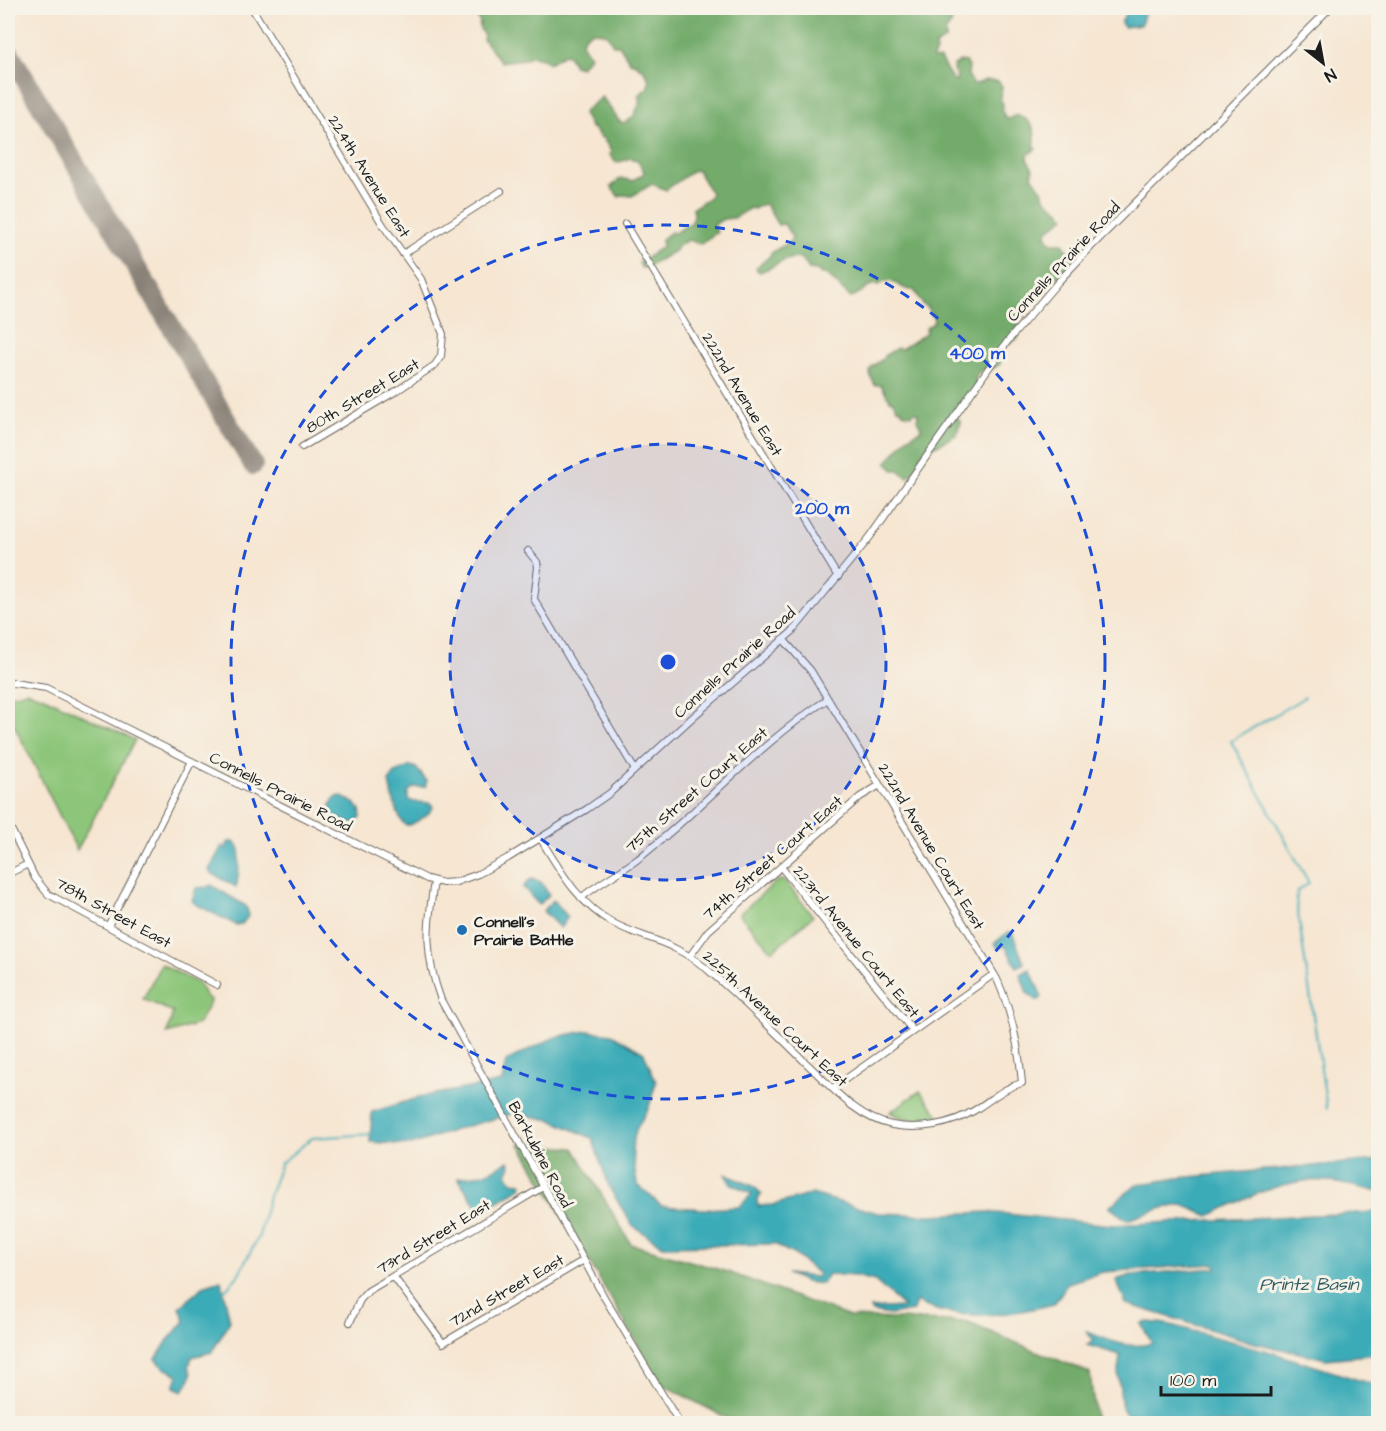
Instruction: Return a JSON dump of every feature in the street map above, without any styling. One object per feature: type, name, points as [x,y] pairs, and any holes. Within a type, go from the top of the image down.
[{"type":"street","name":"224th Avenue East","points":[[252,8],[365,195],[421,279],[443,334],[441,356],[435,365]]},
{"type":"street","name":"Connells Prairie Road","points":[[8,684],[46,688],[408,871],[434,881],[456,882],[478,874],[610,793],[783,639],[870,537],[1007,342],[1029,315],[1091,247],[1330,8]]},
{"type":"street","points":[[403,254],[501,191]]},
{"type":"street","name":"222nd Avenue East","points":[[625,224],[838,577]]},
{"type":"street","name":"80th Street East","points":[[302,447],[398,390],[435,365]]},
{"type":"street","points":[[528,551],[537,562],[538,567],[534,599],[635,770]]},
{"type":"street","name":"222nd Avenue Court East","points":[[783,639],[811,671],[994,974],[1005,998],[1018,1042],[1022,1083],[1006,1089],[975,1110],[953,1120],[926,1126],[891,1125]]},
{"type":"street","name":"75th Street COurt East","points":[[581,898],[600,882],[637,860],[793,723],[828,699]]},
{"type":"street","points":[[108,926],[192,761]]},
{"type":"street","name":"74th Street Court East","points":[[690,956],[708,931],[860,797],[880,785]]},
{"type":"street","name":"78th Street East","points":[[8,823],[35,878],[48,894],[217,985]]},
{"type":"street","name":"225th Avenue Court East","points":[[540,838],[581,898],[611,922],[690,956],[729,988],[845,1100],[861,1112],[891,1125]]},
{"type":"street","points":[[8,874],[28,864]]},
{"type":"street","name":"223rd Avenue Court East","points":[[781,867],[913,1031]]},
{"type":"street","name":"Barkubine Road","points":[[434,881],[428,919],[428,948],[432,975],[441,1000],[584,1260],[680,1424]]},
{"type":"street","points":[[833,1088],[994,974]]},
{"type":"street","name":"73rd Street East","points":[[350,1322],[364,1295],[543,1187]]},
{"type":"street","name":"72nd Street East","points":[[393,1276],[443,1343],[584,1260]]},
{"type":"green space","points":[[473,8],[946,8],[946,13],[952,23],[945,32],[946,39],[935,46],[934,59],[940,59],[953,81],[957,78],[953,70],[954,65],[961,61],[966,62],[969,67],[968,75],[973,84],[985,80],[998,81],[1002,87],[1000,98],[1003,104],[1002,111],[1006,118],[1009,119],[1017,114],[1032,126],[1036,149],[1028,155],[1027,159],[1033,169],[1032,176],[1043,191],[1045,199],[1060,210],[1065,217],[1047,231],[1046,235],[1051,243],[1063,243],[1075,259],[1065,274],[1048,282],[1047,291],[1024,304],[1026,312],[1018,324],[1018,338],[1000,349],[1000,364],[978,372],[975,382],[979,389],[956,415],[961,423],[956,435],[922,453],[914,473],[907,477],[899,470],[893,470],[887,462],[907,438],[920,430],[918,414],[903,413],[897,408],[881,385],[875,385],[870,376],[870,370],[884,356],[897,348],[901,349],[925,334],[927,327],[933,323],[934,319],[914,290],[889,281],[874,284],[851,298],[826,274],[809,269],[802,259],[796,258],[785,260],[759,272],[756,268],[771,253],[791,241],[792,237],[784,224],[778,225],[766,205],[763,204],[715,224],[717,232],[701,244],[688,240],[677,246],[676,250],[642,268],[639,263],[662,247],[661,240],[671,232],[675,233],[692,222],[693,208],[710,197],[711,193],[698,171],[694,170],[666,190],[652,184],[632,196],[619,197],[611,187],[621,178],[632,181],[644,171],[637,160],[630,158],[617,163],[610,155],[611,151],[603,138],[591,128],[583,114],[602,97],[620,122],[624,123],[633,117],[641,101],[638,96],[648,87],[649,80],[643,69],[630,62],[619,45],[613,45],[607,34],[593,31],[584,36],[582,43],[590,56],[581,67],[574,65],[568,55],[564,54],[549,63],[539,57],[530,56],[525,59],[501,62],[483,39],[480,23]]},
{"type":"green space","points":[[26,691],[42,696],[135,740],[77,850],[8,713],[8,696]]},
{"type":"green space","points":[[781,880],[785,881],[813,916],[772,951],[739,914]]},
{"type":"green space","points":[[161,964],[199,984],[206,997],[211,1000],[198,1024],[167,1034],[173,1012],[143,999]]},
{"type":"green space","points":[[920,1091],[940,1117],[915,1120],[890,1112]]},
{"type":"green space","points":[[520,1144],[574,1148],[631,1244],[728,1272],[850,1317],[966,1322],[1090,1373],[1096,1423],[736,1423],[661,1384]]},
{"type":"water","points":[[1128,8],[1144,9],[1141,25],[1124,27],[1121,23]]},
{"type":"water","points":[[411,766],[416,768],[427,781],[425,787],[415,787],[408,792],[408,799],[431,804],[433,807],[413,824],[406,825],[397,812],[389,781],[395,773]]},
{"type":"water","points":[[340,796],[353,802],[360,809],[361,817],[357,822],[348,824],[332,814],[330,808],[332,803]]},
{"type":"water","points":[[229,842],[234,842],[240,849],[236,887],[209,870],[222,846],[227,847]]},
{"type":"water","points":[[531,879],[541,882],[549,895],[539,905],[523,887]]},
{"type":"water","points":[[211,885],[246,906],[249,915],[242,924],[236,925],[192,901],[196,888]]},
{"type":"water","points":[[553,900],[568,917],[560,928],[543,911]]},
{"type":"water","points":[[1012,932],[1024,963],[1017,967],[1005,946],[998,948],[994,943]]},
{"type":"water","points":[[1030,969],[1042,997],[1038,1001],[1027,993],[1020,974]]},
{"type":"water","name":"Printz Basin","points":[[587,1031],[612,1034],[644,1053],[656,1082],[649,1107],[636,1130],[632,1148],[637,1184],[662,1206],[704,1209],[739,1207],[752,1194],[730,1183],[725,1174],[753,1186],[762,1194],[757,1200],[758,1206],[773,1205],[812,1194],[878,1213],[930,1215],[987,1212],[1112,1225],[1378,1212],[1378,1354],[1326,1359],[1255,1343],[1126,1304],[1116,1280],[1131,1275],[1216,1268],[1215,1264],[1103,1272],[1068,1283],[1054,1304],[1002,1314],[949,1313],[916,1302],[913,1311],[890,1315],[872,1312],[870,1309],[904,1307],[875,1281],[855,1276],[828,1274],[822,1284],[806,1282],[787,1274],[817,1277],[818,1274],[795,1255],[774,1244],[663,1246],[632,1225],[610,1189],[592,1138],[551,1120],[515,1113],[411,1145],[370,1142],[372,1112],[424,1096],[502,1082],[506,1061],[555,1037]]},
{"type":"water","points":[[1378,1160],[1378,1191],[1323,1181],[1305,1181],[1256,1194],[1209,1216],[1183,1205],[1163,1208],[1127,1220],[1109,1207],[1136,1185],[1177,1178]]},
{"type":"water","points":[[509,1161],[511,1166],[507,1173],[512,1182],[522,1183],[521,1188],[480,1212],[458,1178],[486,1173]]},
{"type":"water","points":[[221,1280],[230,1321],[212,1352],[192,1357],[189,1366],[192,1375],[183,1391],[174,1387],[178,1375],[164,1368],[156,1359],[168,1340],[185,1321],[180,1308],[203,1286]]},
{"type":"water","points":[[1148,1322],[1167,1324],[1264,1350],[1378,1386],[1378,1423],[1131,1423],[1132,1421],[1122,1409],[1118,1372],[1120,1355],[1087,1345],[1094,1340],[1085,1331],[1126,1345],[1143,1345],[1152,1343],[1141,1324]]},
{"type":"waterway","points":[[1305,697],[1231,741],[1309,883],[1298,891],[1296,900],[1327,1109]]},
{"type":"waterway","points":[[222,1293],[237,1277],[259,1236],[269,1195],[281,1163],[312,1138],[371,1134]]},
{"type":"taxiway","points":[[8,50],[253,465]]},
{"type":"place","name":"Connell's Prairie Battle","points":[[462,930]]}]
